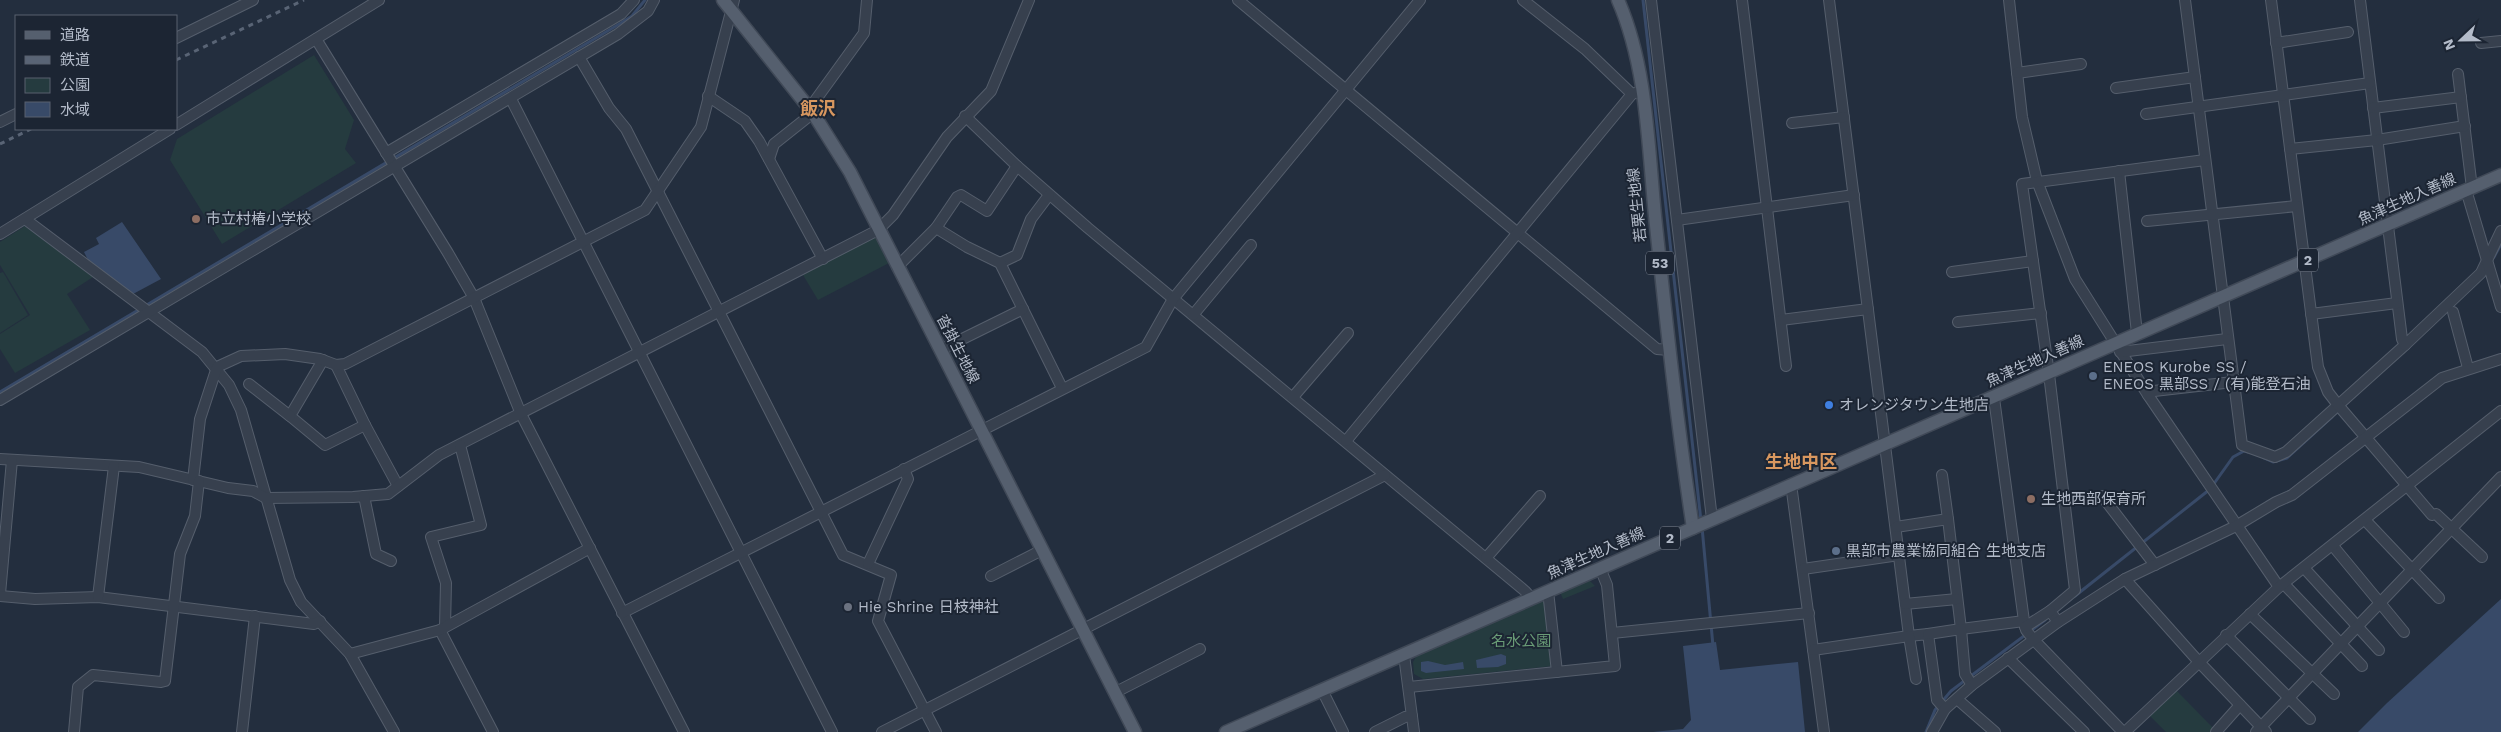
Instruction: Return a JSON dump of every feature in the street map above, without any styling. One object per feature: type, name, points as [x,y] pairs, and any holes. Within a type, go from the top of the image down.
[{"type":"main road","name":"沓掛生地線","points":[[723,0],[733,5],[811,111],[850,172],[1135,732]]},
{"type":"main road","name":"若栗生地線","points":[[1618,0],[1632,39],[1669,350],[1693,528]]},
{"type":"main road","name":"魚津生地入善線","points":[[1226,732],[1241,729],[1322,690],[1548,592],[1712,518],[2049,374],[2117,348],[2137,333],[2501,175]]},
{"type":"street","points":[[178,37],[254,0]]},
{"type":"street","points":[[178,124],[380,0]]},
{"type":"street","points":[[386,153],[621,14],[634,0]]},
{"type":"street","points":[[0,400],[511,99],[632,25],[648,11],[654,0]]},
{"type":"street","points":[[769,159],[774,144],[811,111],[864,33],[867,0]]},
{"type":"street","points":[[0,458],[138,468],[254,491],[266,498],[388,494],[439,455],[823,260],[878,230],[893,215],[947,137],[965,116],[991,91],[1029,0]]},
{"type":"street","points":[[1238,0],[1657,349],[1669,350]]},
{"type":"street","points":[[622,613],[1146,347],[1173,299],[1420,0]]},
{"type":"street","points":[[1346,441],[1517,232],[1637,92],[1523,0]]},
{"type":"street","points":[[1652,0],[1712,518]]},
{"type":"street","points":[[1742,0],[1786,366]]},
{"type":"street","points":[[1829,0],[1916,679]]},
{"type":"street","points":[[2009,0],[2022,117],[2037,181],[2075,279],[2117,348],[2236,526],[2281,586],[2362,666]]},
{"type":"street","points":[[2185,0],[2205,160],[2214,214],[2227,339],[2242,445],[2275,457],[2286,452],[2405,345],[2481,273],[2501,231]]},
{"type":"street","points":[[2271,0],[2318,368],[2328,392],[2406,487],[2432,515],[2436,514],[2452,526],[2482,557]]},
{"type":"street","points":[[2360,0],[2397,303],[2402,339],[2405,345]]},
{"type":"street","points":[[74,732],[78,687],[93,675],[165,681],[180,554],[195,516],[200,419],[217,367],[241,356],[285,354],[323,360],[336,365],[345,364],[645,210],[657,189],[701,127],[733,5]]},
{"type":"street","points":[[2276,43],[2348,32]]},
{"type":"street","points":[[316,39],[474,298],[521,414],[684,732]]},
{"type":"street","points":[[2481,43],[2501,41]]},
{"type":"street","points":[[579,57],[609,108],[626,129],[843,555],[891,575],[878,621],[936,732]]},
{"type":"street","points":[[2017,73],[2081,64]]},
{"type":"street","points":[[2458,74],[2465,126],[2469,189],[2501,307]]},
{"type":"street","points":[[2116,88],[2195,77]]},
{"type":"street","points":[[2146,114],[2198,105],[2370,83]]},
{"type":"street","points":[[708,96],[745,121],[769,159],[823,260]]},
{"type":"street","points":[[2373,108],[2461,97]]},
{"type":"street","points":[[511,99],[832,732]]},
{"type":"street","points":[[0,122],[15,114]]},
{"type":"street","points":[[965,116],[1050,195],[1486,558],[1532,599]]},
{"type":"street","points":[[1792,123],[1844,117]]},
{"type":"street","points":[[2290,149],[2377,140],[2465,126]]},
{"type":"street","points":[[0,234],[168,130]]},
{"type":"street","points":[[1813,650],[1961,629],[2025,624],[2050,611],[2075,590],[2049,374],[2022,184],[2205,160]]},
{"type":"street","points":[[898,267],[936,228],[957,197],[961,195],[988,211],[1017,166]]},
{"type":"street","points":[[2119,170],[2137,333]]},
{"type":"street","points":[[1000,264],[1017,255],[1031,219],[1050,195]]},
{"type":"street","points":[[1677,220],[1854,195]]},
{"type":"street","points":[[2147,222],[2297,206]]},
{"type":"street","points":[[25,219],[202,352],[217,367],[229,384],[241,410],[290,580],[302,602],[350,654],[394,732]]},
{"type":"street","points":[[936,228],[1000,264],[1062,388]]},
{"type":"street","points":[[1193,315],[1251,245]]},
{"type":"street","points":[[1952,272],[2033,261]]},
{"type":"street","points":[[2311,314],[2397,303]]},
{"type":"street","points":[[940,350],[1023,309]]},
{"type":"street","points":[[1781,320],[1868,309]]},
{"type":"street","points":[[2453,312],[2468,368]]},
{"type":"street","points":[[1958,322],[2041,313]]},
{"type":"street","points":[[1292,397],[1348,333]]},
{"type":"street","points":[[2117,348],[2227,339]]},
{"type":"street","points":[[1932,732],[1945,709],[1972,685],[2058,622],[2125,579],[2236,526],[2276,502],[2292,495],[2442,378],[2468,368],[2501,359]]},
{"type":"street","points":[[290,416],[323,360]]},
{"type":"street","points":[[336,365],[365,425],[398,486]]},
{"type":"street","points":[[2148,395],[2154,391],[2233,382]]},
{"type":"street","points":[[249,384],[325,445],[365,425]]},
{"type":"street","points":[[1994,398],[2025,624],[2033,639],[2124,732],[2226,635],[2281,586],[2501,411]]},
{"type":"street","points":[[460,445],[481,525],[430,537],[446,584],[442,628],[493,732]]},
{"type":"street","points":[[12,460],[3,520],[0,595],[35,599],[98,597],[314,624],[320,621]]},
{"type":"street","points":[[98,597],[114,466]]},
{"type":"street","points":[[868,564],[908,479],[904,469]]},
{"type":"street","points":[[882,732],[1385,475]]},
{"type":"street","points":[[1942,475],[1958,599],[1965,674],[1972,685]]},
{"type":"street","points":[[2125,579],[2261,730],[2452,526],[2501,477]]},
{"type":"street","points":[[1791,484],[1824,732]]},
{"type":"street","points":[[364,496],[376,554],[391,561]]},
{"type":"street","points":[[1486,558],[1540,496]]},
{"type":"street","points":[[2102,496],[2155,565]]},
{"type":"street","points":[[1896,526],[1948,519]]},
{"type":"street","points":[[2366,520],[2439,598]]},
{"type":"street","points":[[2333,546],[2404,632]]},
{"type":"street","points":[[350,654],[442,628],[590,548]]},
{"type":"street","points":[[991,576],[1042,550]]},
{"type":"street","points":[[1803,569],[1899,555]]},
{"type":"street","points":[[1409,687],[1615,666],[1607,586],[1600,568]]},
{"type":"street","points":[[2305,568],[2379,650]]},
{"type":"street","points":[[1548,592],[1557,672]]},
{"type":"street","points":[[1905,604],[1958,599]]},
{"type":"street","points":[[2050,611],[2058,622]]},
{"type":"street","points":[[1612,633],[1809,613]]},
{"type":"street","points":[[2250,614],[2334,694]]},
{"type":"street","points":[[242,732],[255,616]]},
{"type":"street","points":[[1928,634],[1937,700],[1945,709]]},
{"type":"street","points":[[2226,635],[2310,719]]},
{"type":"street","points":[[1114,693],[1200,649]]},
{"type":"street","points":[[1404,655],[1414,732]]},
{"type":"street","points":[[2008,658],[2084,732]]},
{"type":"street","points":[[1322,690],[1343,732]]},
{"type":"street","points":[[1957,699],[1995,732]]},
{"type":"street","points":[[2216,732],[2240,705]]},
{"type":"street","points":[[1375,732],[1405,717],[1412,716]]},
{"type":"green space","points":[[314,55],[354,120],[345,149],[356,163],[222,244],[170,160],[177,139]]},
{"type":"green space","points":[[25,226],[93,277],[67,294],[90,330],[15,373],[0,349],[0,334],[30,315],[0,265],[0,242]]},
{"type":"green space","points":[[876,236],[889,263],[818,300],[803,275]]},
{"type":"green space","points":[[3,272],[28,315],[0,333],[0,273]]},
{"type":"green space","points":[[1589,580],[1595,586],[1563,599],[1560,592]]},
{"type":"green space","name":"名水公園","points":[[1545,599],[1553,666],[1423,679],[1414,674],[1413,662],[1417,655]]},
{"type":"green space","points":[[2176,690],[2214,729],[2212,732],[2166,732],[2149,715]]},
{"type":"water","points":[[122,222],[161,279],[133,294],[89,262],[84,252],[99,244],[96,238]]},
{"type":"water","points":[[2501,599],[2501,732],[2358,732],[2387,703]]},
{"type":"water","points":[[1716,642],[1720,670],[1798,662],[1805,732],[1653,732],[1683,729],[1691,720],[1683,646]]},
{"type":"water","points":[[1501,654],[1506,656],[1506,664],[1498,667],[1477,668],[1476,660]]},
{"type":"water","points":[[1428,661],[1445,665],[1463,662],[1464,669],[1426,673],[1421,671],[1421,662]]},
{"type":"waterway","points":[[145,306],[621,23],[632,16],[645,0]]},
{"type":"waterway","points":[[1643,0],[1701,521]]},
{"type":"waterway","points":[[2494,257],[2501,244]]},
{"type":"waterway","points":[[0,392],[140,309]]},
{"type":"waterway","points":[[2264,458],[2273,462],[2287,458],[2332,417]]},
{"type":"waterway","points":[[2213,485],[2233,457],[2244,451],[2248,452]]},
{"type":"waterway","points":[[2075,596],[2209,490]]},
{"type":"waterway","points":[[1702,527],[1713,646]]},
{"type":"waterway","points":[[1926,732],[1935,710],[1951,691],[2045,620]]},
{"type":"railway","points":[[178,59],[304,0]]},
{"type":"railway","points":[[0,144],[29,130]]},
{"type":"place","name":"市立村椿小学校","points":[[196,219]]},
{"type":"place","name":"ENEOS Kurobe SS / ENEOS 黒部SS / (有)能登石油","points":[[2093,376]]},
{"type":"place","name":"オレンジタウン生地店","points":[[1829,405]]},
{"type":"place","name":"生地西部保育所","points":[[2031,499]]},
{"type":"place","name":"黒部市農業協同組合 生地支店","points":[[1836,551]]},
{"type":"place","name":"Hie Shrine 日枝神社","points":[[848,607]]},
{"type":"district","name":"飯沢","points":[[818,108]]},
{"type":"district","name":"生地中区","points":[[1801,461]]}]
